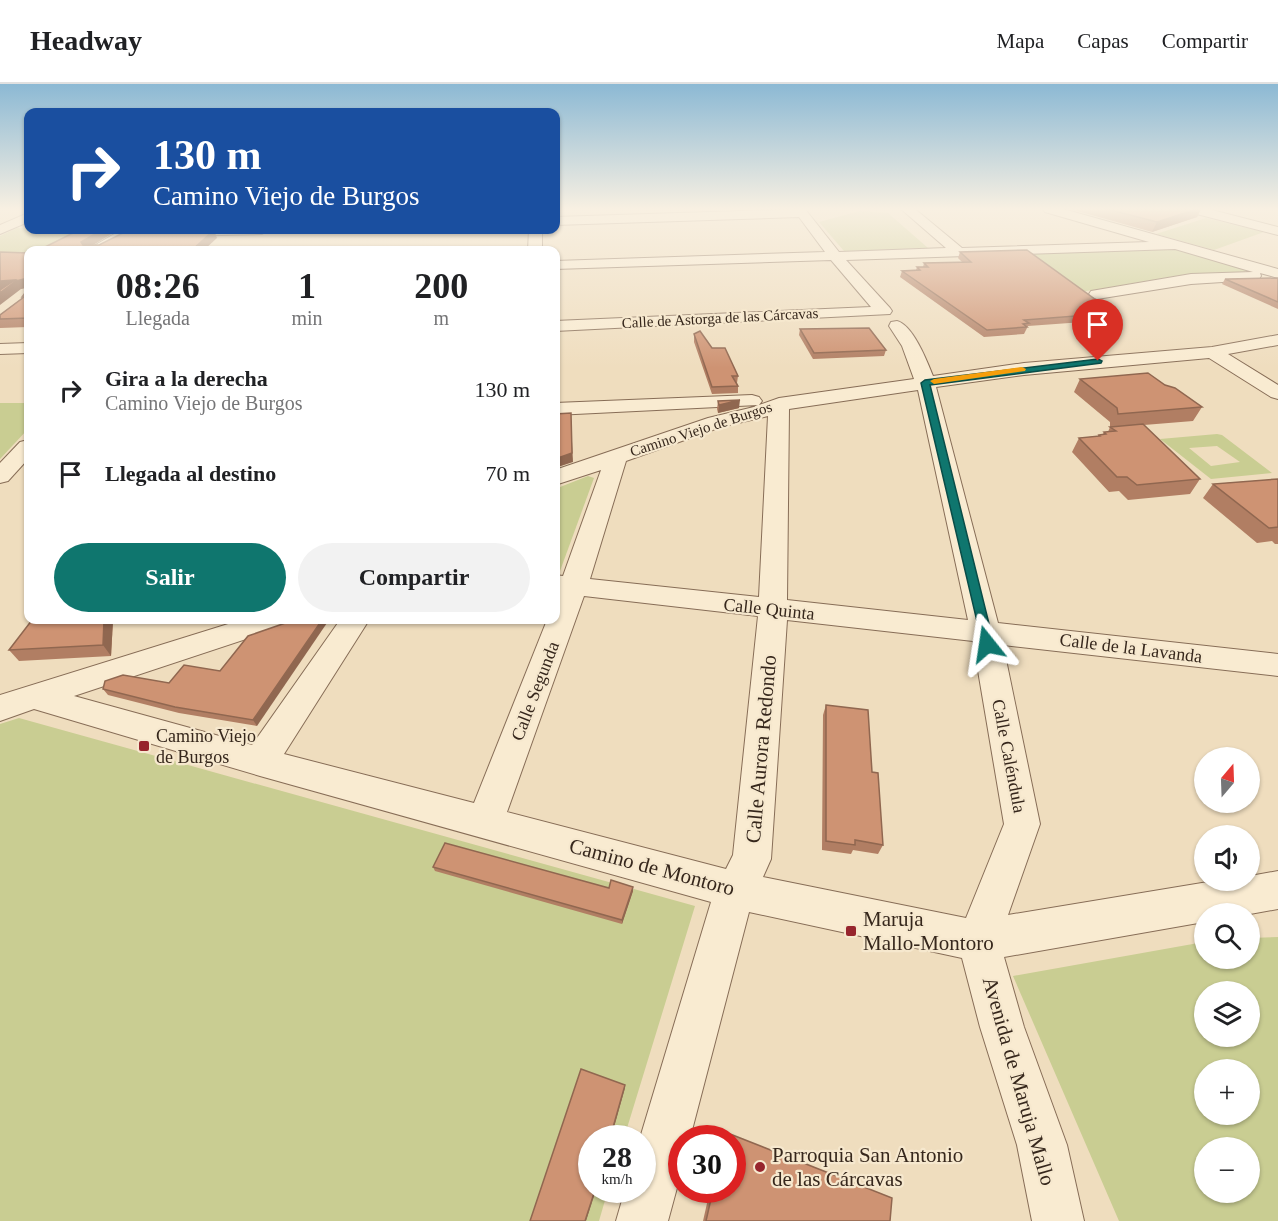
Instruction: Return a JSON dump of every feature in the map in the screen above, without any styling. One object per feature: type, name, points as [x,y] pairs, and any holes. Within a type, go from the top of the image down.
[{"type":"street","points":[[560,265],[658,262]]},
{"type":"street","name":"Calle de Astorga de las Cárcavas","points":[[560,326],[884,311],[840,262]]},
{"type":"street","points":[[1236,262],[1278,274]]},
{"type":"street","points":[[1097,294],[1191,279],[1278,274]]},
{"type":"street","name":"Calle Caléndula","points":[[897,326],[910,345],[925,383],[991,656],[1022,824],[978,941]]},
{"type":"street","name":"Camino Viejo de Burgos","points":[[560,476],[715,422],[760,412],[779,404],[1076,363],[1212,352],[1278,340]]},
{"type":"street","points":[[0,349],[24,348]]},
{"type":"street","points":[[1212,352],[1278,393]]},
{"type":"street","points":[[560,409],[748,400],[779,404]]},
{"type":"street","name":"Calle Aurora Redondo","points":[[642,1221],[735,890],[752,859],[773,610],[779,404]]},
{"type":"street","points":[[0,476],[24,451]]},
{"type":"street","name":"Calle Segunda","points":[[560,601],[616,457]]},
{"type":"street","name":"Calle Quinta","points":[[565,586],[984,631]]},
{"type":"street","points":[[260,762],[353,624]]},
{"type":"street","name":"Calle Segunda","points":[[485,822],[552,624]]},
{"type":"street","points":[[0,708],[37,698],[239,626]]},
{"type":"street","name":"Calle de la Lavanda","points":[[984,631],[1278,665]]},
{"type":"street","name":"Camino de Montoro","points":[[37,698],[260,762],[735,890],[978,941],[1278,890]]},
{"type":"street","name":"Avenida de Maruja Mallo","points":[[978,941],[1002,1027],[1042,1145],[1058,1221]]},
{"type":"green space","points":[[1032,262],[1221,262],[1254,271],[1182,275],[1075,293]]},
{"type":"green space","points":[[0,403],[24,403],[24,433],[0,459]]},
{"type":"green space","points":[[1222,435],[1272,473],[1211,479],[1160,439]],"holes":[[[1217,446],[1240,462],[1211,466],[1189,448]]]},
{"type":"green space","points":[[588,476],[594,478],[560,571],[560,487]]},
{"type":"green space","points":[[19,718],[695,906],[628,1125],[578,1125],[578,1203],[604,1203],[599,1221],[0,1221],[0,724]]},
{"type":"green space","points":[[1278,937],[1278,1221],[1119,1221],[1013,976],[1194,944],[1194,969],[1260,969],[1260,938]]},
{"type":"building","points":[[0,262],[24,262],[24,279],[16,281],[0,293],[0,290],[15,280],[0,281]]},
{"type":"building","points":[[1044,262],[1114,313],[1024,320],[1029,323],[1023,324],[1027,327],[987,330],[902,271],[928,267],[924,263]]},
{"type":"building","points":[[1278,278],[1278,302],[1225,279],[1228,279]]},
{"type":"building","points":[[24,297],[24,318],[0,319],[0,315]]},
{"type":"building","points":[[869,328],[886,350],[814,353],[800,329]]},
{"type":"building","points":[[700,331],[712,348],[725,348],[738,376],[732,376],[738,386],[712,387],[694,334]]},
{"type":"building","points":[[1148,373],[1202,407],[1118,414],[1117,408],[1080,379]]},
{"type":"building","points":[[740,400],[719,405],[718,401]]},
{"type":"building","points":[[571,413],[572,453],[560,457],[560,414]]},
{"type":"building","points":[[1143,424],[1200,479],[1137,485],[1127,477],[1117,477],[1079,438],[1100,436],[1106,434],[1104,432],[1116,431],[1110,427]]},
{"type":"building","points":[[1278,479],[1278,527],[1269,528],[1213,484]]},
{"type":"building","points":[[29,624],[104,624],[103,645],[9,650]]},
{"type":"building","points":[[282,624],[319,624],[253,720],[175,707],[103,689],[105,681],[123,675],[169,683],[184,665],[220,671],[248,636]]},
{"type":"building","points":[[826,705],[868,710],[872,772],[878,773],[883,845],[855,840],[855,845],[826,841]]},
{"type":"building","points":[[445,843],[609,888],[611,880],[633,887],[622,920],[433,867]]},
{"type":"building","points":[[581,1069],[625,1085],[614,1125],[578,1125],[578,1203],[591,1203],[585,1221],[530,1221]]},
{"type":"building","name":"Parroquia San Antonio de las Cárcavas","points":[[746,1140],[892,1198],[890,1221],[706,1221],[710,1203],[746,1203]]},
{"type":"slow traffic","points":[[934,381],[1022,369]]},
{"type":"place","name":"Camino Viejo de Burgos","points":[[144,746]]},
{"type":"place","name":"Maruja Mallo-Montoro","points":[[851,931]]},
{"type":"place","name":"Parroquia San Antonio de las Cárcavas","points":[[760,1167]]},
{"type":"route","points":[[987,644],[934,413],[925,383],[1098,361]]}]
